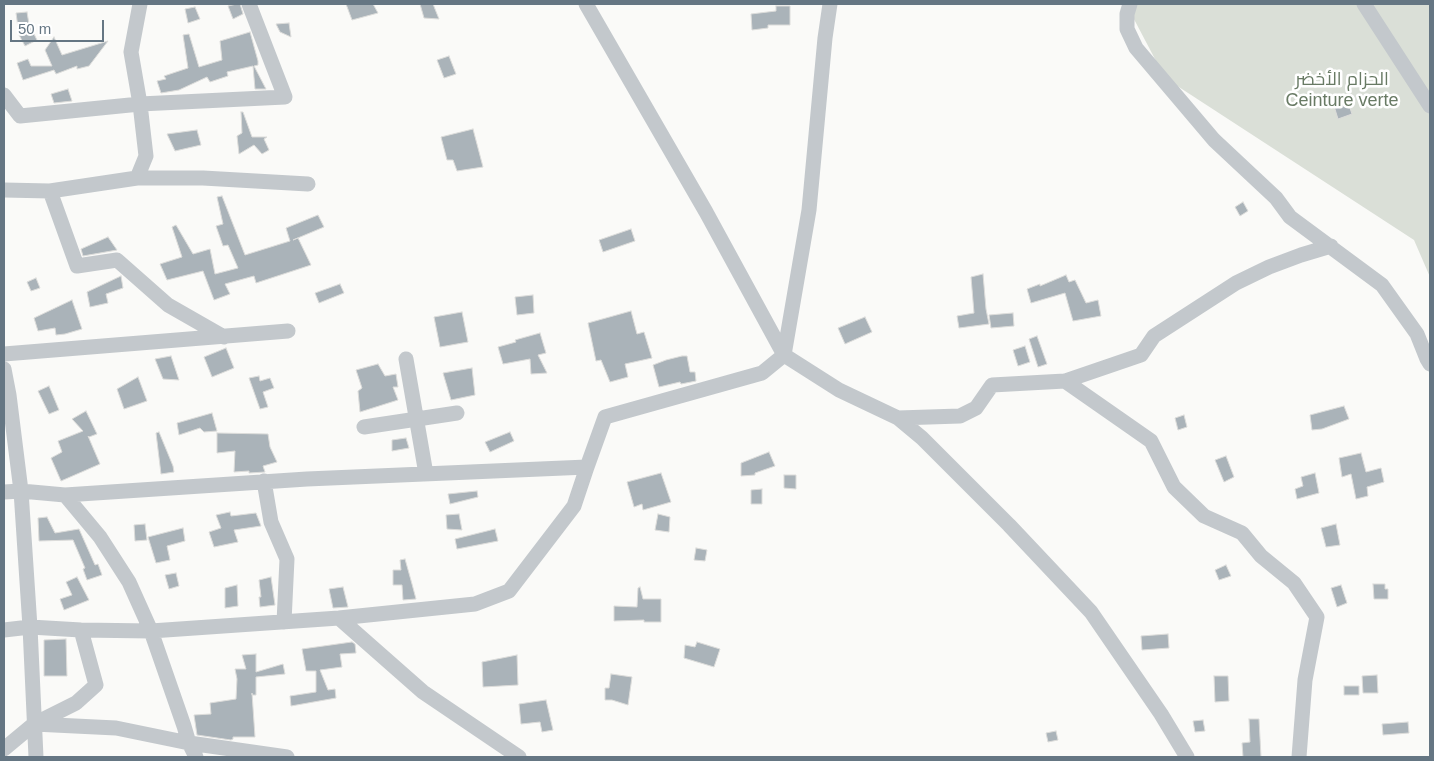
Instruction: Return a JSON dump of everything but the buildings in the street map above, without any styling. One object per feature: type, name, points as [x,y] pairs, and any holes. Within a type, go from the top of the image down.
[{"type":"street","points":[[137,178],[146,156],[131,52],[140,4]]},
{"type":"street","points":[[4,95],[20,116],[140,104],[284,98],[249,4]]},
{"type":"street","points":[[586,4],[706,212],[784,355],[839,390],[898,418],[922,438],[1010,525],[1091,612],[1161,714],[1186,757]]},
{"type":"street","points":[[4,630],[30,627],[151,631],[339,618],[474,604],[509,591],[574,506],[605,417],[762,373],[784,355],[809,210],[825,38],[830,4]]},
{"type":"street","points":[[1130,4],[1127,14],[1127,29],[1136,48],[1214,140],[1276,198],[1290,216],[1382,285],[1417,334],[1430,364]]},
{"type":"street","points":[[1364,4],[1430,106]]},
{"type":"street","points":[[4,190],[50,190],[137,178],[203,178],[308,184]]},
{"type":"street","points":[[50,190],[77,266],[117,260],[168,305],[224,336]]},
{"type":"street","points":[[898,418],[960,416],[976,408],[992,385],[1065,381],[1141,355],[1154,336],[1236,283],[1301,254],[1331,246]]},
{"type":"street","points":[[4,354],[288,331]]},
{"type":"street","points":[[406,359],[426,474]]},
{"type":"street","points":[[4,369],[6,400],[21,491],[36,757]]},
{"type":"street","points":[[1065,381],[1151,441],[1174,487],[1204,516],[1242,533],[1261,556],[1294,583],[1317,617],[1305,680],[1299,757]]},
{"type":"street","points":[[364,427],[457,413]]},
{"type":"street","points":[[4,492],[21,491],[64,494],[264,481],[587,467]]},
{"type":"street","points":[[264,481],[271,522],[287,559],[284,622]]},
{"type":"street","points":[[64,494],[100,537],[129,582],[151,631],[184,726],[188,743],[196,757]]},
{"type":"street","points":[[339,618],[423,692],[519,757]]},
{"type":"street","points":[[4,749],[34,724],[76,703],[96,685],[80,630]]},
{"type":"street","points":[[34,724],[116,728],[258,755],[287,757]]},
{"type":"green space","name":"الحزام الأخضر Ceinture verte","points":[[1126,4],[1430,4],[1430,277],[1414,240],[1165,78]]}]
